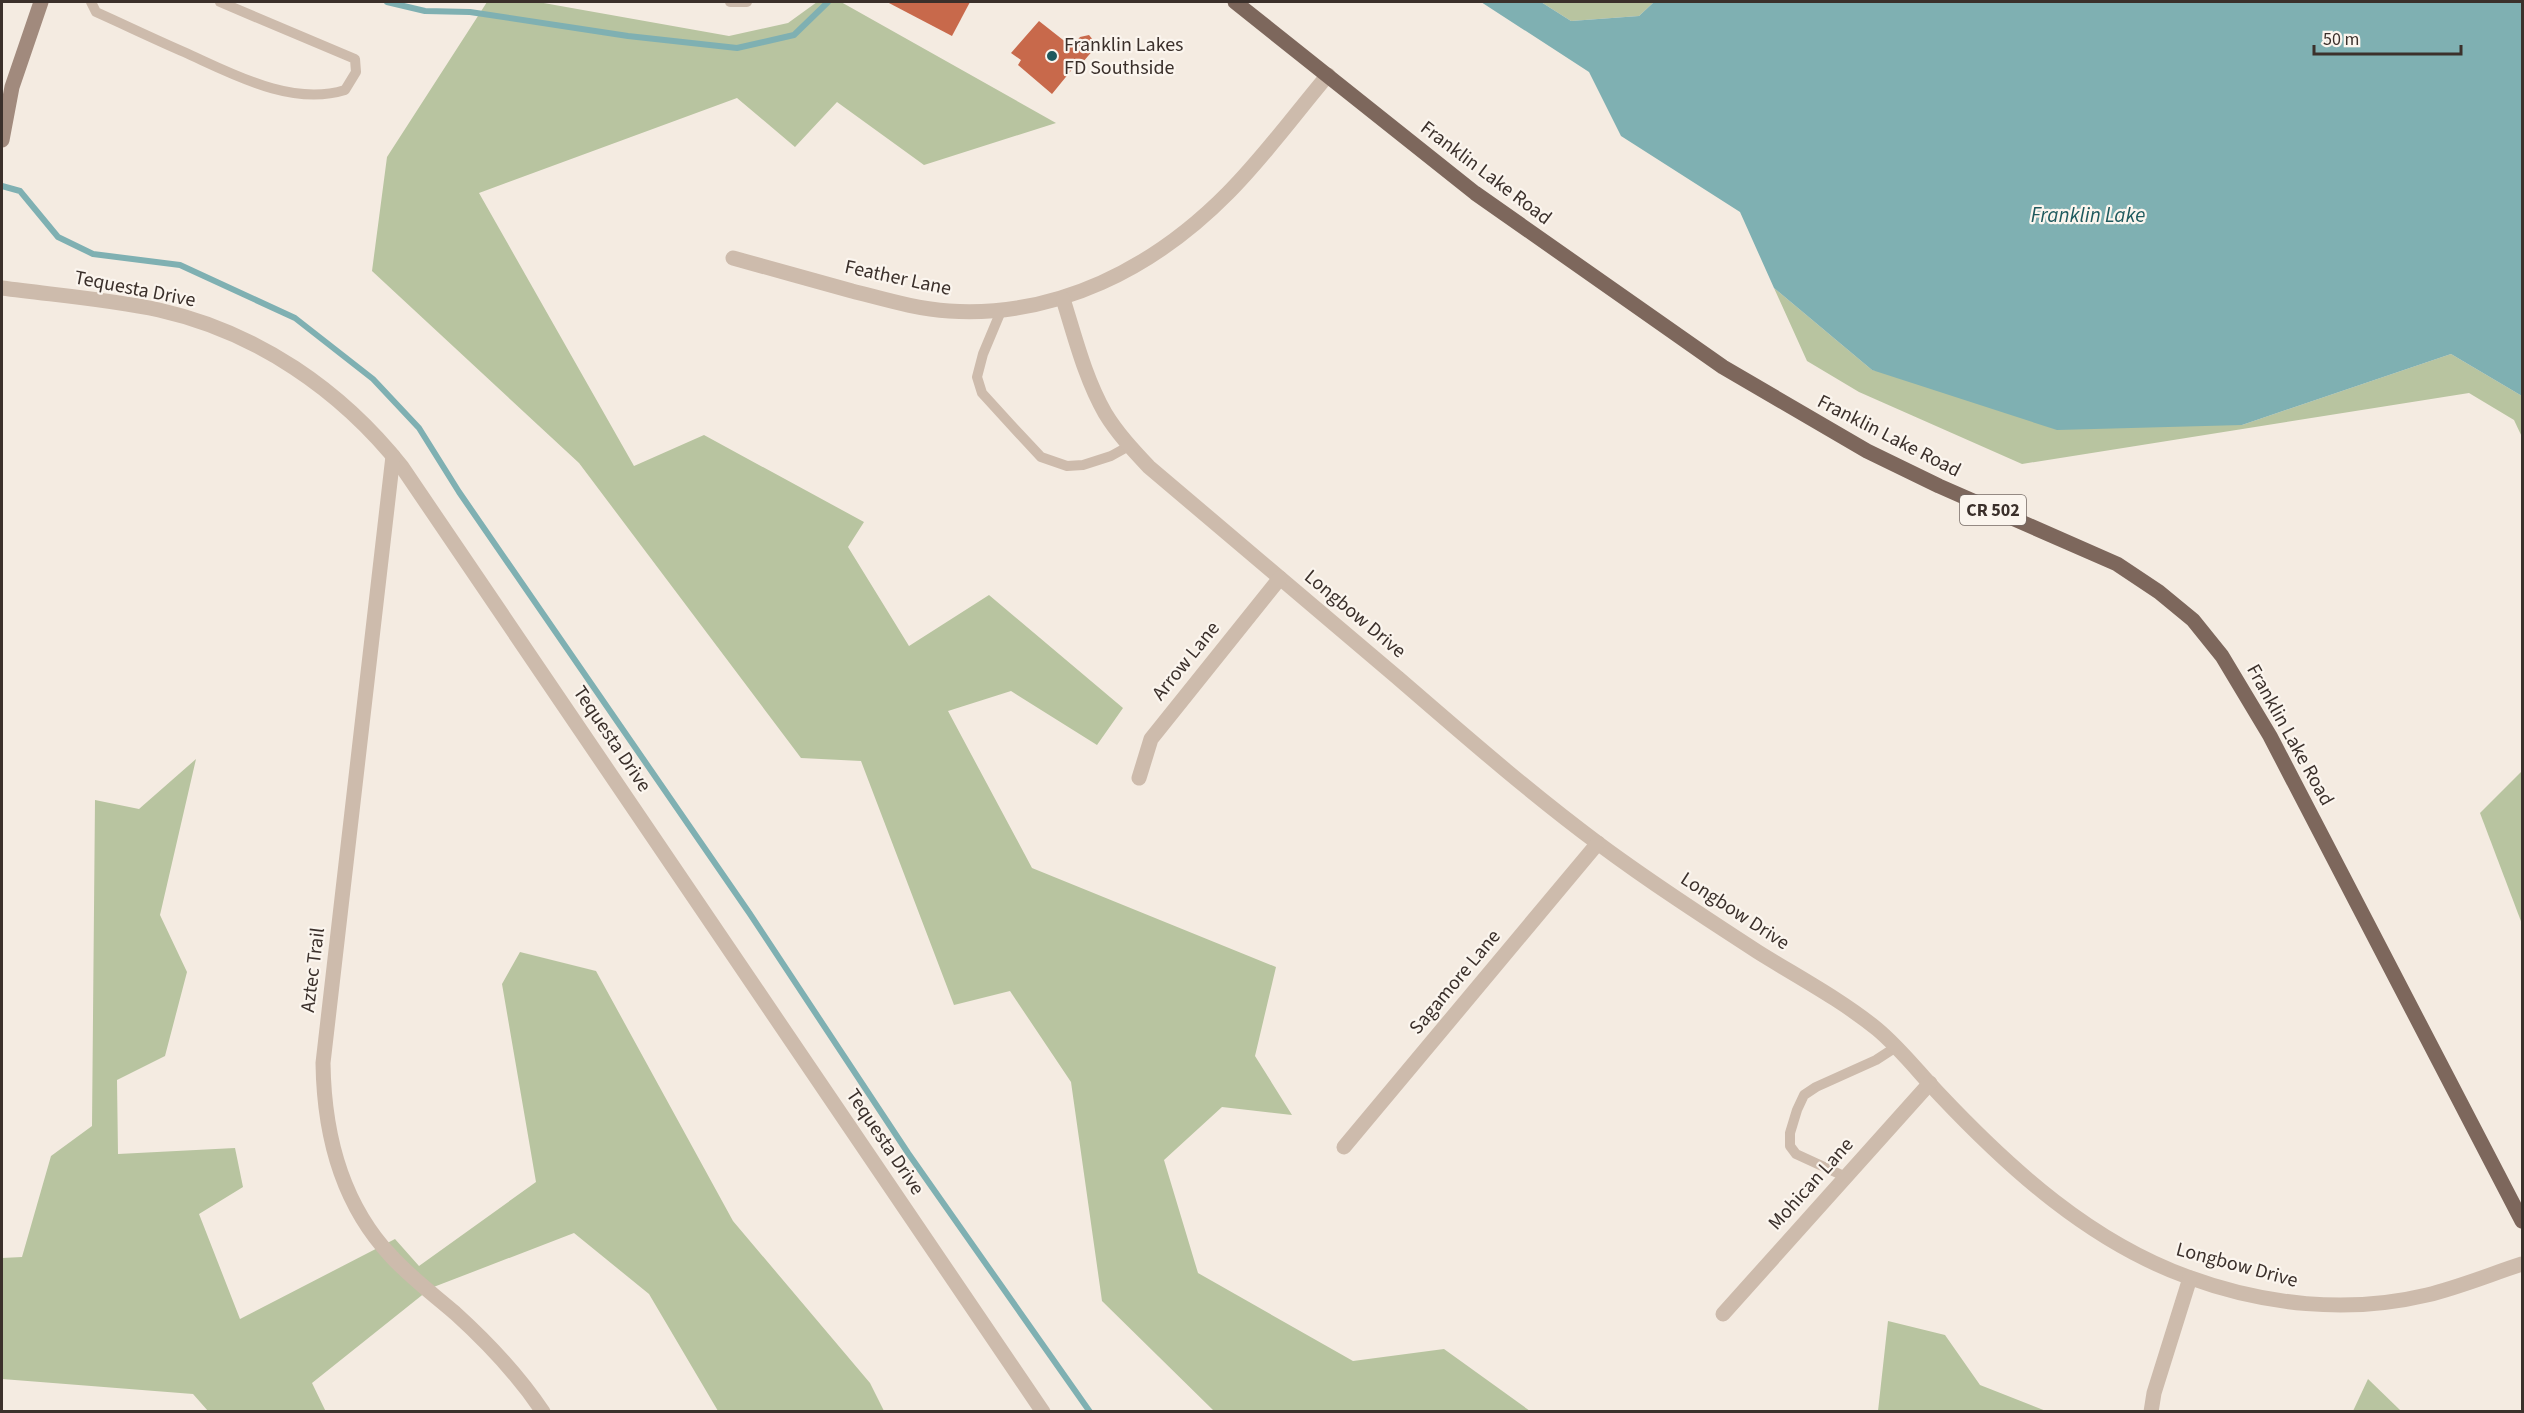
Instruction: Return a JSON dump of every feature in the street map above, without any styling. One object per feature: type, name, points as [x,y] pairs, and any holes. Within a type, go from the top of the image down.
[{"type":"main road","points":[[2,140],[12,87],[41,2]]},
{"type":"main road","name":"Franklin Lake Road","points":[[1235,2],[1475,193],[1722,368],[1867,451],[1939,486],[2117,564],[2159,592],[2193,620],[2223,656],[2270,736],[2523,1221]]},
{"type":"street","name":"Feather Lane","points":[[733,258],[902,304],[948,311],[1000,311],[1028,308],[1063,299],[1113,279],[1157,252],[1195,224],[1229,192],[1328,75]]},
{"type":"street","name":"Tequesta Drive","points":[[2,288],[160,310],[237,336],[295,368],[331,393],[364,423],[393,456],[1043,1412]]},
{"type":"street","name":"Longbow Drive","points":[[1063,299],[1089,381],[1106,414],[1129,446],[1149,467],[1519,781],[1598,843],[1695,911],[1840,1001],[1896,1047],[1938,1094],[2033,1184],[2075,1217],[2114,1242],[2190,1278],[2263,1298],[2300,1304],[2345,1306],[2383,1303],[2427,1295],[2523,1264]]},
{"type":"street","name":"Aztec Trail","points":[[393,456],[323,1063],[323,1100],[329,1136],[338,1167],[350,1197],[369,1229],[412,1277],[457,1315],[503,1361],[543,1412]]},
{"type":"street","name":"Arrow Lane","points":[[1139,778],[1151,739],[1280,578]]},
{"type":"street","name":"Sagamore Lane","points":[[1344,1147],[1598,843]]},
{"type":"street","name":"Mohican Lane","points":[[1723,1314],[1930,1083]]},
{"type":"street","points":[[2151,1412],[2154,1393],[2190,1278]]},
{"type":"lane","points":[[91,2],[96,12],[245,80],[292,92],[331,94],[345,90],[356,72],[355,59],[220,2]]},
{"type":"lane","points":[[730,2],[747,2]]},
{"type":"lane","points":[[1000,311],[983,354],[977,377],[982,393],[1013,428],[1041,457],[1066,466],[1083,465],[1111,456],[1129,446]]},
{"type":"lane","points":[[1846,1177],[1796,1154],[1790,1146],[1790,1133],[1797,1110],[1804,1095],[1816,1087],[1876,1060],[1896,1047]]},
{"type":"green space","points":[[487,2],[538,2],[729,36],[788,23],[817,2],[841,2],[1056,123],[924,165],[837,102],[795,147],[737,98],[479,193],[634,466],[704,435],[864,522],[848,547],[909,646],[989,595],[1123,708],[1097,745],[1011,691],[948,711],[1032,868],[1276,967],[1255,1056],[1292,1115],[1222,1107],[1164,1160],[1198,1273],[1353,1361],[1444,1349],[1530,1411],[1214,1411],[1102,1301],[1071,1082],[1010,991],[954,1005],[861,761],[801,758],[579,463],[372,271],[387,157]]},
{"type":"green space","points":[[1541,2],[1654,2],[1639,16],[1571,21]]},
{"type":"green space","points":[[1774,288],[1872,370],[2242,425],[2451,354],[2522,396],[2522,437],[2514,420],[2469,393],[2022,464],[1859,392],[1807,361]]},
{"type":"green space","points":[[196,759],[160,915],[187,972],[165,1056],[117,1080],[118,1154],[235,1148],[243,1187],[199,1214],[240,1319],[395,1239],[419,1266],[536,1182],[502,984],[520,952],[596,971],[733,1221],[870,1383],[884,1411],[718,1411],[649,1294],[574,1233],[431,1288],[312,1383],[326,1412],[208,1411],[193,1394],[2,1379],[2,1258],[22,1257],[51,1156],[92,1126],[95,800],[139,809]]},
{"type":"green space","points":[[2522,771],[2522,924],[2480,813]]},
{"type":"green space","points":[[1888,1321],[1945,1335],[1980,1385],[2046,1411],[1878,1411]]},
{"type":"green space","points":[[2368,1379],[2401,1411],[2353,1411]]},
{"type":"water","name":"Franklin Lake","points":[[1481,2],[1541,2],[1571,21],[1639,16],[1654,2],[2522,2],[2522,396],[2451,354],[2242,425],[2057,430],[1872,370],[1774,288],[1740,212],[1621,136],[1589,72]]},
{"type":"building","points":[[887,2],[970,2],[952,36]]},
{"type":"building","name":"Franklin Lakes FD Southside","points":[[1039,21],[1072,47],[1080,37],[1089,35],[1094,41],[1094,49],[1077,69],[1074,67],[1052,94],[1018,65],[1021,60],[1011,53]]},
{"type":"waterway","points":[[387,2],[425,11],[470,12],[628,36],[737,48],[794,35],[828,2]]},
{"type":"waterway","points":[[2,186],[20,191],[58,237],[93,254],[180,265],[295,318],[373,379],[419,428],[459,492],[750,914],[908,1153],[1090,1412]]},
{"type":"place","name":"Franklin Lakes FD Southside","points":[[1052,56]]}]
